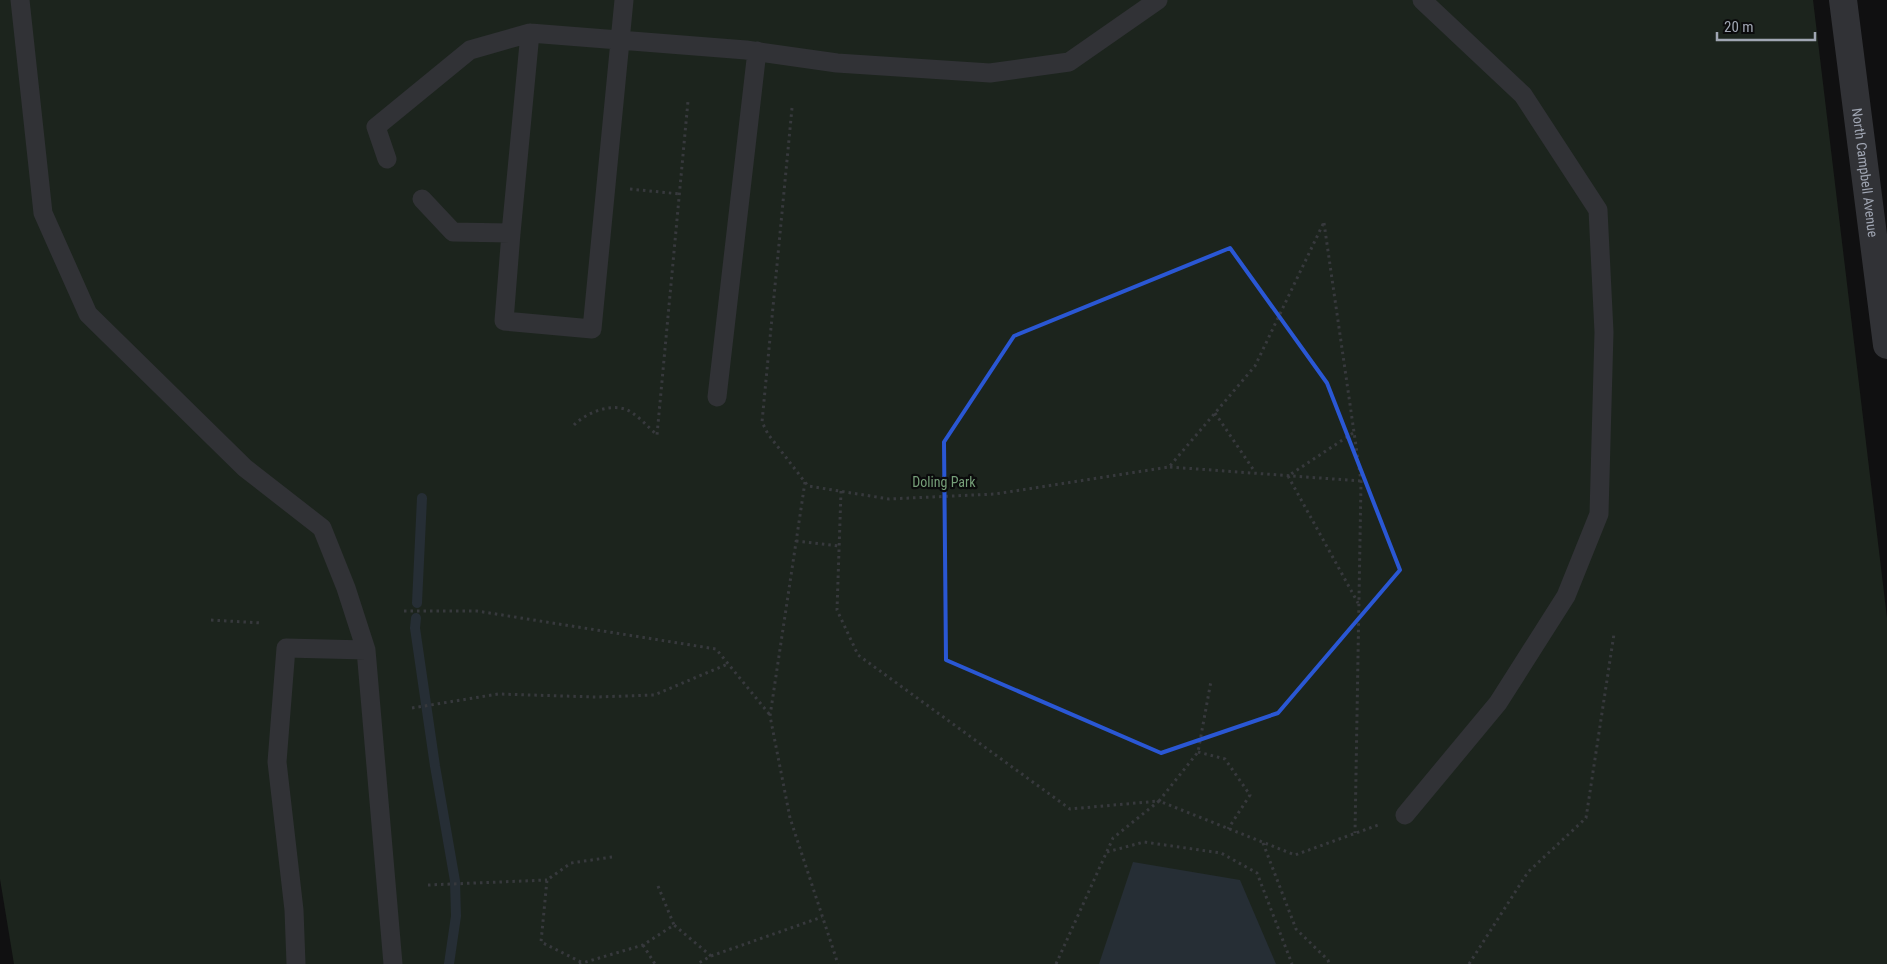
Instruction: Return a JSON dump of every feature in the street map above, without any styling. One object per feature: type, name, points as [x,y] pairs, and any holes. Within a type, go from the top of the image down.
[{"type":"street","name":"North Campbell Avenue","points":[[1842,0],[1887,345]]},
{"type":"lane","points":[[20,0],[43,213],[88,314],[245,468],[322,528],[346,588],[366,650],[391,923],[393,964]]},
{"type":"lane","points":[[530,33],[504,321],[592,329],[624,0]]},
{"type":"lane","points":[[387,159],[376,127],[470,50],[530,33],[757,51],[837,62],[990,73],[1069,62],[1158,0]]},
{"type":"lane","points":[[1405,816],[1498,703],[1570,587],[1599,514],[1604,332],[1598,210],[1523,95],[1422,0]]},
{"type":"lane","points":[[717,397],[757,51]]},
{"type":"lane","points":[[422,199],[453,232],[511,233]]},
{"type":"lane","points":[[296,964],[294,910],[277,762],[286,648],[366,650]]},
{"type":"path","points":[[574,426],[580,419],[598,410],[612,408],[627,410],[657,435],[688,101]]},
{"type":"path","points":[[792,108],[762,422],[808,486],[889,499],[995,494],[1169,467],[1361,480]]},
{"type":"path","points":[[624,189],[680,194]]},
{"type":"path","points":[[1169,467],[1255,366],[1324,222],[1361,480],[1355,833]]},
{"type":"path","points":[[1215,413],[1255,473]]},
{"type":"path","points":[[1288,476],[1353,433]]},
{"type":"path","points":[[1288,476],[1359,604]]},
{"type":"path","points":[[805,481],[770,716],[790,818],[838,964]]},
{"type":"path","points":[[841,491],[837,610],[858,656],[1070,809],[1159,801],[1295,855],[1405,816]]},
{"type":"path","points":[[796,541],[839,546]]},
{"type":"path","points":[[404,611],[476,611],[716,649],[770,716]]},
{"type":"path","points":[[211,620],[262,623]]},
{"type":"path","points":[[1469,964],[1528,872],[1586,818],[1614,634]]},
{"type":"path","points":[[412,708],[498,694],[596,697],[654,695],[728,664]]},
{"type":"path","points":[[1056,964],[1113,838],[1159,801],[1198,752],[1211,681]]},
{"type":"path","points":[[1198,752],[1225,759],[1250,795],[1228,829]]},
{"type":"path","points":[[1107,852],[1144,842],[1221,853],[1257,873],[1292,964]]},
{"type":"path","points":[[1263,843],[1296,929],[1328,960],[1329,964]]},
{"type":"path","points":[[428,885],[547,880],[571,863],[612,857]]},
{"type":"path","points":[[547,880],[541,942],[580,963],[643,946],[674,925]]},
{"type":"path","points":[[658,886],[674,925],[711,956]]},
{"type":"path","points":[[697,964],[711,956],[822,917]]},
{"type":"path","points":[[643,946],[655,964]]},
{"type":"highlighted area","points":[[1230,248],[1327,383],[1400,570],[1278,713],[1161,753],[946,660],[944,442],[1014,336]]},
{"type":"green space","name":"Doling Park","points":[[0,0],[1813,0],[1887,618],[1887,964],[14,964],[0,879]]},
{"type":"shaded area","points":[[1133,862],[1240,880],[1276,964],[1099,964]]},
{"type":"waterway","points":[[417,603],[422,498]]},
{"type":"waterway","points":[[416,618],[415,628],[435,766],[455,881],[456,916],[449,964]]}]
